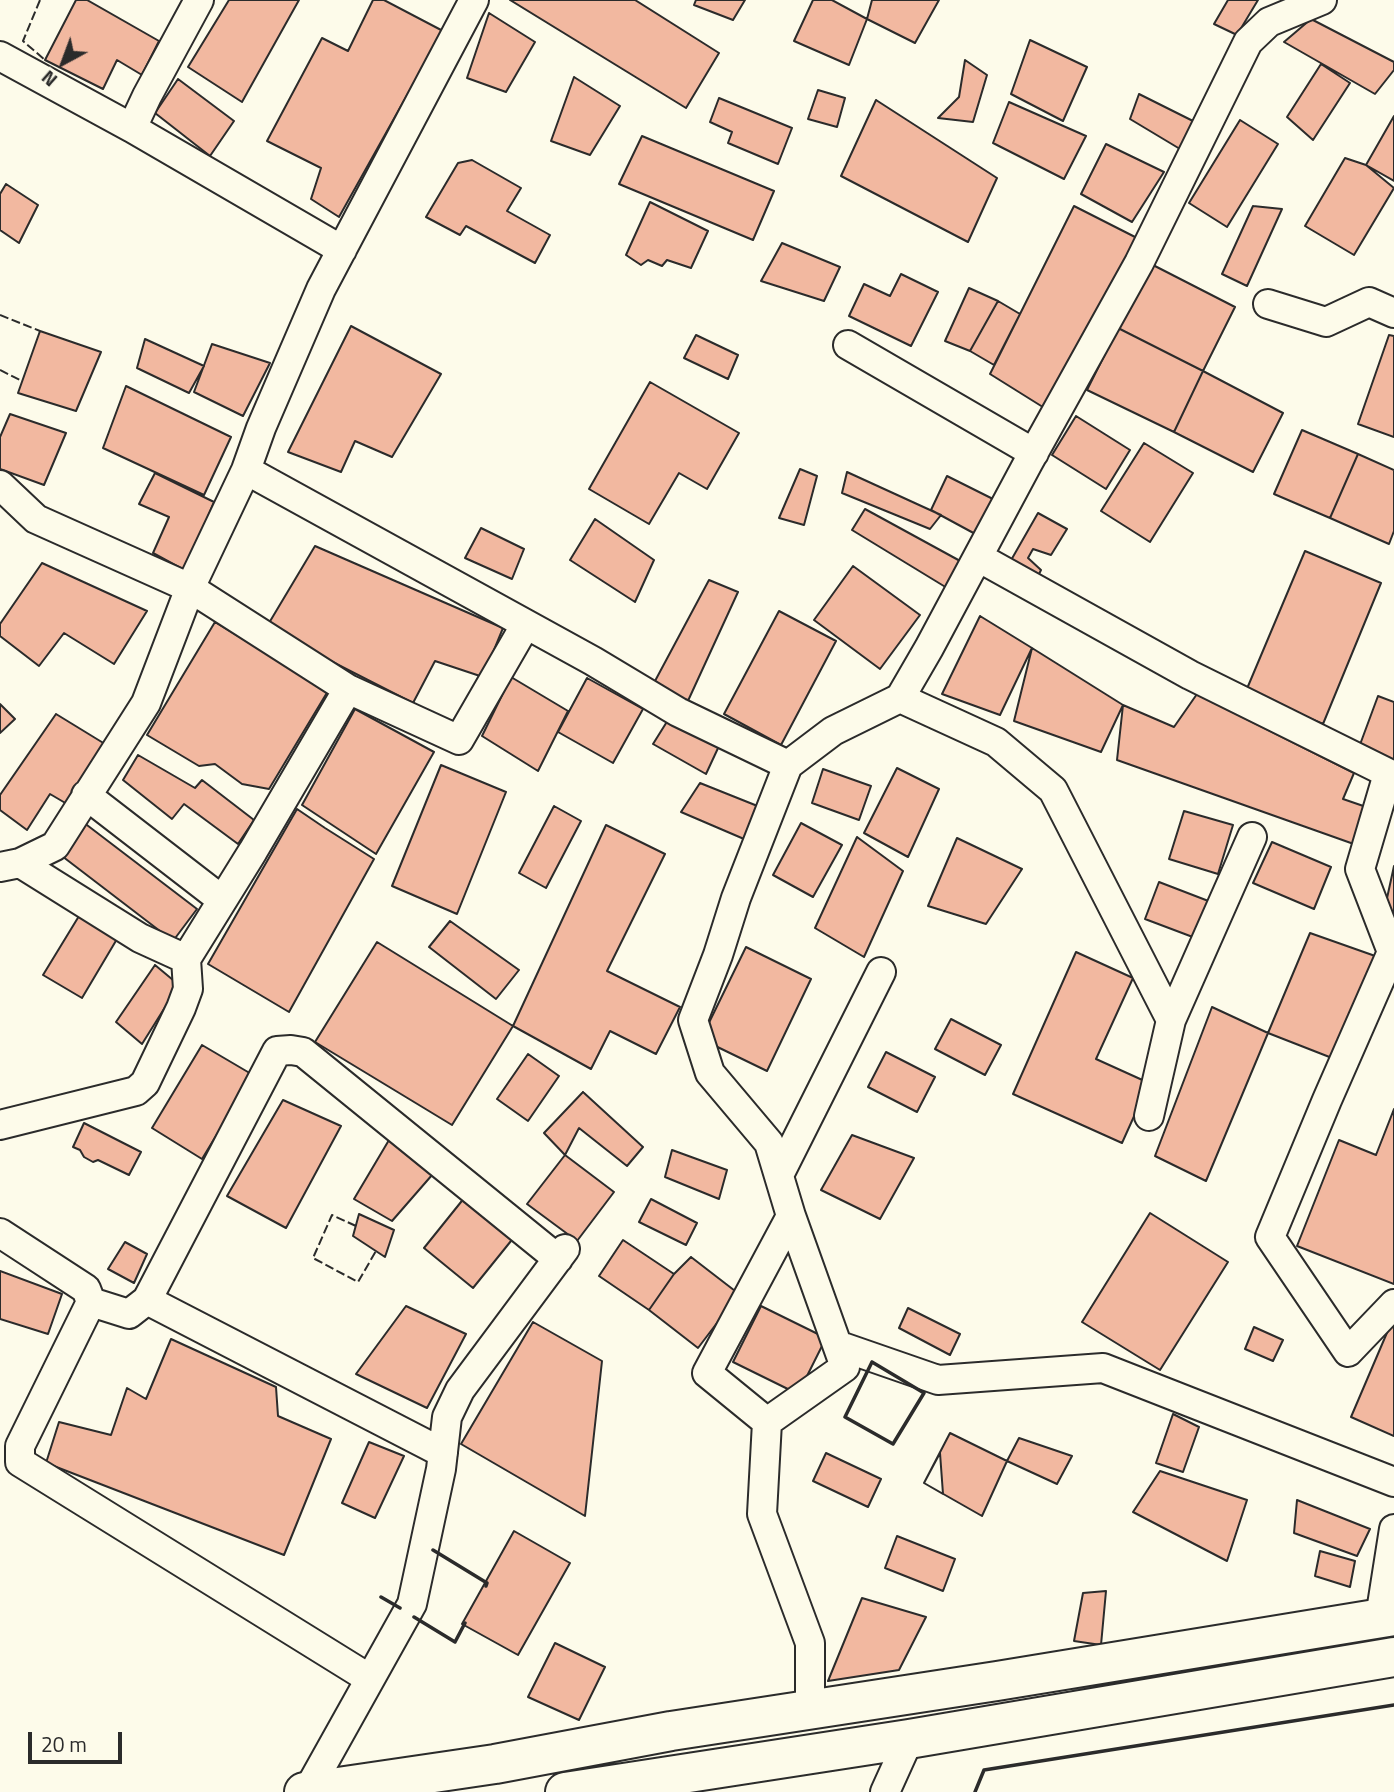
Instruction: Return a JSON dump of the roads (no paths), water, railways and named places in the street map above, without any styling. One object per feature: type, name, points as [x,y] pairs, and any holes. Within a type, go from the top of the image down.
[{"type":"main road","points":[[306,1792],[482,1766],[671,1731],[1250,1641],[1387,1617]]},
{"type":"main road","points":[[565,1792],[909,1739],[1394,1657]]},
{"type":"street","points":[[132,128],[199,0]]},
{"type":"street","points":[[10,865],[55,846],[146,703],[190,588],[246,470],[261,428],[321,289],[474,0]]},
{"type":"street","points":[[767,1422],[845,1367],[791,1216],[769,1143],[710,1073],[692,1020],[718,955],[736,898],[788,765],[833,730],[900,698],[1139,262],[1248,42],[1269,22],[1320,0]]},
{"type":"street","points":[[0,56],[132,128],[342,250]]},
{"type":"street","points":[[1268,304],[1326,323],[1369,302],[1394,313]]},
{"type":"street","points":[[848,345],[1034,453]]},
{"type":"street","points":[[246,470],[593,661],[678,712],[788,765]]},
{"type":"street","points":[[0,485],[36,519],[190,588],[348,689],[459,740],[526,624]]},
{"type":"street","points":[[978,557],[1189,675],[1391,775],[1360,869],[1392,951],[1270,1237],[1348,1352],[1394,1304]]},
{"type":"street","points":[[0,1125],[136,1091],[145,1083],[188,989],[186,960],[348,689]]},
{"type":"street","points":[[900,698],[996,742],[1053,790],[1171,1020]]},
{"type":"street","points":[[86,795],[222,900]]},
{"type":"street","points":[[1149,1116],[1171,1020],[1252,837]]},
{"type":"street","points":[[10,865],[140,938],[186,960]]},
{"type":"street","points":[[779,1175],[881,972]]},
{"type":"street","points":[[91,1302],[129,1314],[147,1300],[278,1051],[303,1052],[561,1254],[460,1390],[447,1417],[441,1469],[412,1604],[306,1792]]},
{"type":"street","points":[[767,1422],[707,1373],[791,1216]]},
{"type":"street","points":[[0,1233],[86,1289],[91,1302],[20,1446],[20,1462],[370,1679]]},
{"type":"street","points":[[147,1300],[443,1453]]},
{"type":"street","points":[[837,1346],[938,1380],[1103,1368],[1394,1482]]},
{"type":"street","points":[[767,1422],[762,1514],[810,1643],[810,1710]]},
{"type":"street","points":[[1387,1617],[1394,1529]]},
{"type":"street","points":[[886,1792],[909,1739]]}]
